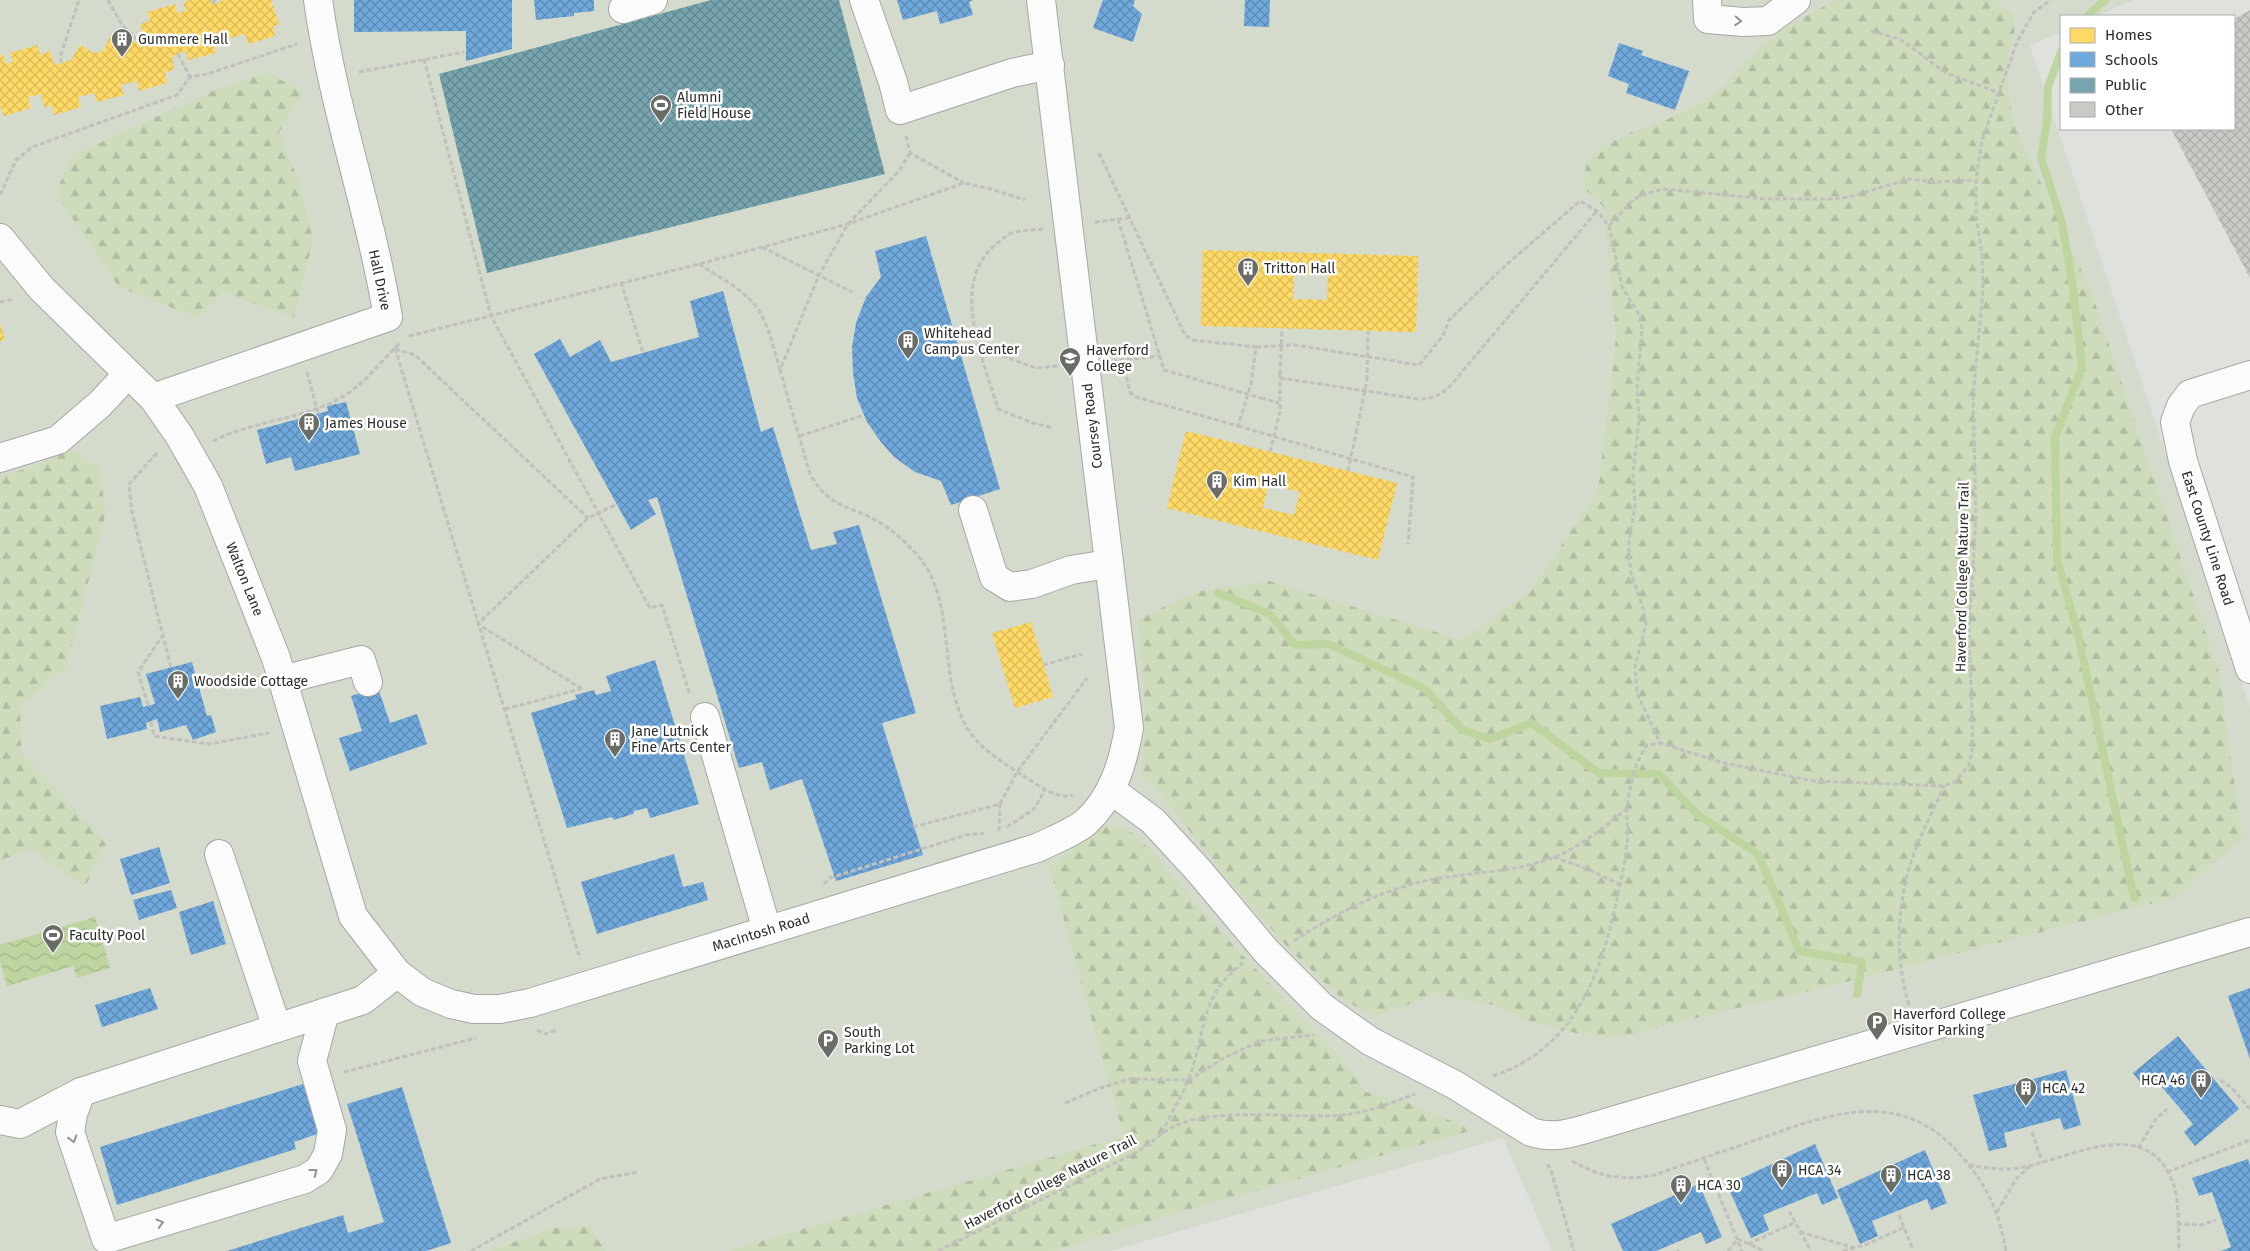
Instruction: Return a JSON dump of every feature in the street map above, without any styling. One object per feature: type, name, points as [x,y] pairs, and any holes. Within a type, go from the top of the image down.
[{"type":"street","name":"Hall Drive","points":[[153,398],[388,317],[380,272],[331,78],[318,0]]},
{"type":"street","points":[[623,9],[654,0]]},
{"type":"street","points":[[864,0],[893,82],[900,110],[1012,73],[1050,64]]},
{"type":"street","name":"Coursey Road","points":[[1041,0],[1129,728],[1124,760],[1111,790]]},
{"type":"street","points":[[1707,0],[1708,19],[1743,22],[1768,21],[1796,0]]},
{"type":"street","name":"Walton Lane","points":[[0,238],[42,289],[153,398],[184,444],[208,486],[276,658],[353,916],[397,973]]},
{"type":"street","points":[[0,458],[58,440],[100,404],[128,374]]},
{"type":"street","name":"East County Line Road","points":[[2250,375],[2190,394],[2181,406],[2175,422],[2181,453],[2250,669]]},
{"type":"street","points":[[973,510],[994,577],[1010,587],[1032,584],[1071,570],[1108,564]]},
{"type":"street","points":[[282,680],[360,660],[368,682]]},
{"type":"street","points":[[704,717],[767,930]]},
{"type":"street","points":[[1111,790],[1153,821],[1199,871],[1267,952],[1322,1007],[1370,1041],[1454,1085],[1519,1125],[1544,1136],[1558,1136],[1582,1130],[2250,932]]},
{"type":"street","name":"MacIntosh Road","points":[[397,973],[422,992],[451,1004],[474,1009],[500,1009],[530,1003],[991,864],[1037,848],[1085,822],[1111,790]]},
{"type":"street","points":[[219,854],[277,1028]]},
{"type":"street","points":[[0,1120],[20,1124],[81,1092],[363,1000],[397,973]]},
{"type":"street","points":[[81,1092],[70,1132],[106,1239],[305,1179],[319,1170],[328,1154],[332,1130],[312,1061],[325,1012]]},
{"type":"path","points":[[61,63],[60,54],[79,0]]},
{"type":"path","points":[[108,0],[122,25],[139,41]]},
{"type":"path","points":[[212,4],[215,0]]},
{"type":"path","name":"Haverford College Nature Trail","points":[[1944,786],[1956,781],[1969,765],[1974,745],[1969,631],[1971,574],[1976,518],[1973,396],[1983,289],[1982,253],[1976,216],[1976,180],[1982,140],[1997,92],[2016,42],[2034,12],[2051,0]]},
{"type":"path","points":[[1871,31],[1900,39],[1946,73],[1997,92]]},
{"type":"path","points":[[0,195],[16,160],[32,147],[176,95],[190,77],[207,74],[324,34]]},
{"type":"path","points":[[331,78],[464,52]]},
{"type":"path","points":[[178,54],[190,77]]},
{"type":"path","points":[[424,59],[491,316],[650,608],[662,605],[696,711],[704,717]]},
{"type":"path","points":[[780,370],[819,275],[848,224],[898,172],[910,153],[900,110]]},
{"type":"path","points":[[910,153],[964,183],[991,188],[1025,200]]},
{"type":"path","points":[[1099,153],[1185,335],[1193,340],[1256,347],[1295,345],[1419,365],[1443,336],[1449,320],[1557,220],[1580,201],[1596,211],[1609,226],[1622,287],[1640,316],[1642,329],[1637,388],[1640,419],[1633,473],[1635,507],[1629,540],[1629,555],[1631,574],[1644,611],[1646,624],[1635,666],[1636,693],[1660,743]]},
{"type":"path","points":[[1609,226],[1633,200],[1644,194],[1664,189],[1766,199],[1833,199],[1849,197],[1909,179],[1936,182],[1976,180]]},
{"type":"path","points":[[171,668],[132,512],[129,484],[148,461],[184,444],[316,408],[346,395],[409,336],[620,282],[699,264],[848,224],[964,183]]},
{"type":"path","points":[[1280,376],[1420,399],[1430,399],[1440,395],[1451,385],[1596,211]]},
{"type":"path","points":[[1091,223],[1129,218]]},
{"type":"path","points":[[1118,219],[1164,370],[1279,403]]},
{"type":"path","points":[[1029,231],[1013,233],[1000,240],[979,264],[974,278],[971,301],[972,318],[998,408],[1033,423],[1053,428]]},
{"type":"path","points":[[762,247],[852,292]]},
{"type":"path","points":[[699,264],[743,293],[755,305],[766,323],[810,474],[819,489],[835,504],[879,522],[901,538],[919,557],[933,577],[941,601],[949,676],[966,727],[995,758],[1045,790],[1068,796],[1076,794]]},
{"type":"path","points":[[620,282],[643,353]]},
{"type":"path","points":[[388,317],[395,348],[588,986]]},
{"type":"path","points":[[1270,452],[1280,411],[1282,329]]},
{"type":"path","points":[[1348,470],[1366,391],[1368,331]]},
{"type":"path","points":[[301,347],[318,414]]},
{"type":"path","points":[[1238,426],[1250,384],[1256,347]]},
{"type":"path","points":[[395,348],[415,355],[588,518]]},
{"type":"path","points":[[980,348],[1036,368],[1062,366]]},
{"type":"path","points":[[1160,356],[1123,360],[1130,392],[1136,397],[1412,477],[1408,544]]},
{"type":"path","points":[[800,436],[864,415]]},
{"type":"path","points":[[478,624],[588,518],[616,504]]},
{"type":"path","points":[[478,624],[582,689],[505,709]]},
{"type":"path","points":[[148,705],[138,672],[163,634]]},
{"type":"path","points":[[1043,665],[1082,654]]},
{"type":"path","points":[[1000,839],[1000,804],[1017,772],[1087,678]]},
{"type":"path","points":[[151,722],[154,736],[209,744],[296,728]]},
{"type":"path","points":[[1486,1078],[1518,1067],[1561,1033],[1595,978],[1607,943],[1620,885],[1628,842],[1627,809],[1639,756],[1647,745],[1660,743],[1728,764],[1814,781],[1944,786],[1906,877],[1899,912],[1898,950],[1901,973],[1916,1030]]},
{"type":"path","points":[[913,827],[1000,804]]},
{"type":"path","points":[[1162,1133],[1188,1080],[1214,992],[1228,975],[1252,957],[1289,944],[1344,910],[1409,885],[1442,878],[1510,869],[1553,857],[1604,828],[1627,809]]},
{"type":"path","points":[[1553,857],[1590,870],[1620,885]]},
{"type":"path","points":[[535,1023],[537,1030],[545,1034],[557,1030]]},
{"type":"path","points":[[1065,1103],[1100,1088],[1130,1079],[1188,1080],[1224,1058],[1260,1042],[1322,1034]]},
{"type":"path","points":[[344,1072],[478,1038]]},
{"type":"path","points":[[2220,1080],[2230,1087],[2250,1109]]},
{"type":"path","name":"Haverford College Nature Trail","points":[[938,1251],[1137,1152],[1162,1133],[1182,1124],[1206,1118],[1328,1116],[1359,1113],[1418,1094]]},
{"type":"path","points":[[2138,1148],[2156,1119],[2167,1109]]},
{"type":"path","points":[[1544,1136],[1553,1148],[1590,1172],[1613,1178],[1634,1179],[1654,1175],[1821,1117],[1855,1111],[1882,1112],[1910,1118],[1938,1132],[1968,1165],[1995,1206],[2006,1251]]},
{"type":"path","points":[[2032,1132],[2042,1162]]},
{"type":"path","points":[[2167,1172],[2250,1140]]},
{"type":"path","points":[[1968,1165],[1994,1170],[2012,1169],[2101,1144],[2120,1144],[2138,1148],[2152,1154],[2167,1172],[2173,1183],[2179,1251]]},
{"type":"path","points":[[1704,1158],[1742,1251]]},
{"type":"path","points":[[1547,1163],[1552,1170],[1574,1251]]},
{"type":"path","points":[[1997,1213],[2016,1179],[2031,1165]]},
{"type":"path","points":[[471,1251],[600,1179],[638,1172]]},
{"type":"path","points":[[1789,1211],[1811,1251]]},
{"type":"path","points":[[1899,1215],[1913,1250]]},
{"type":"path","points":[[2177,1224],[2201,1225],[2216,1220]]},
{"type":"path","points":[[1748,1244],[1794,1223]]},
{"type":"path","points":[[1843,1251],[1903,1228]]},
{"type":"path","points":[[1800,1232],[1855,1248]]},
{"type":"path","points":[[1738,1239],[1765,1251]]},
{"type":"path","points":[[1728,1251],[1738,1239]]},
{"type":"shaded area","name":"Haverford College","points":[[0,0],[2133,0],[2098,15],[2060,15],[2060,32],[2030,46],[2250,707],[2250,1251],[1552,1251],[1503,1138],[1111,1251],[0,1251]]},
{"type":"green space","points":[[1835,0],[1995,0],[2014,15],[2014,37],[2008,57],[2008,89],[2014,125],[2091,291],[2219,672],[2242,838],[2178,897],[1846,982],[1614,1038],[1576,1033],[1522,1019],[1493,1005],[1434,994],[1390,1012],[1373,1016],[1342,999],[1293,953],[1246,901],[1158,792],[1141,778],[1145,707],[1138,620],[1190,593],[1269,581],[1462,640],[1531,590],[1598,491],[1616,338],[1604,207],[1584,188],[1586,164],[1598,149],[1634,131],[1664,121],[1698,104],[1726,84],[1756,51],[1787,27]]},
{"type":"green space","points":[[267,72],[303,92],[279,132],[299,182],[313,240],[294,318],[222,292],[198,318],[119,287],[55,193],[73,155],[210,92]]},
{"type":"green space","points":[[71,450],[98,466],[106,512],[66,669],[20,705],[21,751],[106,844],[85,887],[31,850],[0,860],[0,476],[28,468]]},
{"type":"green space","points":[[1104,825],[1126,828],[1150,849],[1234,946],[1352,1070],[1366,1092],[1409,1103],[1473,1130],[1194,1208],[1053,1251],[727,1251],[1124,1136],[1049,866]]},
{"type":"green space","points":[[590,1226],[606,1251],[488,1251],[553,1228]]},
{"type":"water","name":"Faculty Pool","points":[[95,917],[110,968],[77,978],[73,966],[7,986],[0,962],[0,945]]},
{"type":"building: Homes","name":"Gummere Hall","points":[[211,0],[212,4],[221,2],[221,0],[271,0],[279,25],[273,26],[275,36],[248,44],[245,34],[213,43],[216,53],[188,60],[186,51],[172,56],[174,70],[165,72],[167,83],[139,91],[137,81],[121,85],[124,95],[97,102],[94,93],[78,97],[81,107],[54,115],[52,105],[45,108],[41,94],[28,97],[31,108],[4,116],[0,105],[0,55],[3,55],[6,64],[13,62],[10,53],[37,45],[40,55],[50,51],[55,65],[71,60],[80,45],[94,53],[103,51],[111,35],[127,44],[144,39],[140,24],[150,21],[147,12],[175,4],[177,13],[186,11],[183,2]]},
{"type":"building: Homes","name":"Tritton Hall","points":[[1203,250],[1418,256],[1416,332],[1201,326]],"holes":[[[1294,274],[1328,275],[1327,300],[1293,299]]]},
{"type":"building: Homes","points":[[0,323],[5,340],[0,341]]},
{"type":"building: Homes","name":"Kim Hall","points":[[1186,431],[1397,483],[1378,560],[1167,508]],"holes":[[[1268,484],[1300,492],[1294,515],[1263,508]]]},
{"type":"building: Homes","points":[[1031,622],[1053,697],[1015,708],[992,633]]},
{"type":"building: Schools","points":[[354,0],[512,0],[512,49],[466,61],[466,31],[354,32]]},
{"type":"building: Schools","points":[[534,0],[594,0],[594,11],[574,13],[574,16],[536,20]]},
{"type":"building: Schools","points":[[897,0],[973,0],[969,2],[973,15],[940,24],[937,11],[903,20]]},
{"type":"building: Schools","points":[[1103,0],[1135,0],[1133,6],[1142,14],[1133,42],[1093,28]]},
{"type":"building: Schools","points":[[1245,0],[1270,0],[1269,27],[1244,26]]},
{"type":"building: Schools","points":[[1619,43],[1643,51],[1641,55],[1689,71],[1675,110],[1626,93],[1629,84],[1608,76]]},
{"type":"building: Schools","name":"Whitehead Campus Center","points":[[926,236],[1000,489],[951,505],[941,481],[915,472],[894,457],[881,442],[867,422],[857,398],[853,373],[852,347],[856,323],[866,297],[881,277],[875,251]]},
{"type":"building: Schools","points":[[723,291],[761,432],[773,427],[811,550],[837,544],[833,532],[859,525],[916,713],[882,723],[923,855],[836,881],[802,779],[770,790],[762,762],[739,768],[657,497],[648,500],[656,514],[631,530],[534,354],[560,339],[570,357],[600,340],[611,362],[699,337],[690,301]]},
{"type":"building: Schools","name":"James House","points":[[346,402],[360,454],[295,471],[291,457],[266,464],[257,430],[328,411],[327,406]]},
{"type":"building: Schools","name":"Jane Lutnick Fine Arts Center","points":[[655,660],[699,804],[650,818],[647,808],[634,811],[633,814],[614,820],[612,817],[567,828],[531,713],[577,699],[575,695],[594,690],[596,695],[611,691],[606,676]]},
{"type":"building: Schools","name":"Woodside Cottage","points":[[192,662],[207,716],[211,715],[216,732],[193,740],[186,725],[160,732],[157,719],[146,723],[147,729],[107,739],[100,706],[140,697],[143,707],[155,704],[146,674]]},
{"type":"building: Schools","points":[[378,688],[390,723],[417,714],[427,744],[350,771],[339,738],[362,731],[351,696]]},
{"type":"building: Schools","points":[[159,847],[170,883],[131,895],[120,859]]},
{"type":"building: Schools","points":[[674,854],[683,887],[703,882],[708,900],[597,934],[581,882]]},
{"type":"building: Schools","points":[[171,890],[177,908],[139,920],[133,900]]},
{"type":"building: Schools","points":[[213,901],[226,944],[191,955],[179,912]]},
{"type":"building: Schools","points":[[150,988],[158,1009],[102,1027],[95,1005]]},
{"type":"building: Schools","points":[[2250,988],[2250,1059],[2228,996]]},
{"type":"building: Schools","name":"HCA 46","points":[[2178,1036],[2239,1109],[2195,1146],[2184,1132],[2193,1124],[2156,1080],[2145,1088],[2133,1073]]},
{"type":"building: Schools","name":"HCA 42","points":[[2066,1070],[2081,1125],[2064,1130],[2060,1118],[2004,1133],[2007,1147],[1989,1151],[1973,1095]]},
{"type":"building: Schools","points":[[303,1084],[320,1133],[294,1142],[296,1149],[117,1205],[100,1147]]},
{"type":"building: Schools","points":[[402,1087],[451,1243],[426,1251],[227,1251],[343,1215],[348,1233],[384,1222],[347,1104]]},
{"type":"building: Schools","name":"HCA 34","points":[[1815,1144],[1838,1198],[1822,1205],[1817,1193],[1763,1215],[1769,1230],[1751,1238],[1727,1185]]},
{"type":"building: Schools","name":"HCA 38","points":[[1925,1150],[1947,1203],[1931,1210],[1927,1199],[1872,1221],[1878,1236],[1860,1244],[1837,1190]]},
{"type":"building: Schools","points":[[2248,1159],[2250,1165],[2250,1251],[2221,1251],[2231,1247],[2212,1192],[2199,1196],[2192,1178]]},
{"type":"building: Schools","name":"HCA 30","points":[[1699,1184],[1722,1237],[1706,1244],[1701,1232],[1656,1251],[1623,1251],[1611,1224]]},
{"type":"building: Public","name":"Alumni Field House","points":[[711,0],[839,0],[885,174],[487,273],[439,74]]},
{"type":"building: Other","points":[[2250,10],[2250,278],[2172,130],[2235,130],[2235,18]]},
{"type":"waterway","points":[[2088,15],[2105,0]]},
{"type":"waterway","points":[[2060,55],[2048,87],[2047,121],[2041,158],[2062,223],[2073,287],[2082,368],[2055,437],[2057,559],[2077,630],[2134,898]]},
{"type":"waterway","points":[[1218,593],[1270,614],[1295,645],[1329,644],[1425,689],[1462,730],[1490,739],[1531,723],[1599,773],[1659,774],[1698,815],[1758,854],[1799,951],[1862,962],[1857,994]]},
{"type":"place","name":"Gummere Hall","points":[[122,58]]},
{"type":"place","name":"Alumni Field House","points":[[661,124]]},
{"type":"place","name":"Tritton Hall","points":[[1248,287]]},
{"type":"place","name":"Whitehead Campus Center","points":[[908,360]]},
{"type":"place","name":"Haverford College","points":[[1070,377]]},
{"type":"place","name":"James House","points":[[309,442]]},
{"type":"place","name":"Kim Hall","points":[[1217,500]]},
{"type":"place","name":"Woodside Cottage","points":[[178,700]]},
{"type":"place","name":"Jane Lutnick Fine Arts Center","points":[[615,758]]},
{"type":"place","name":"Faculty Pool","points":[[53,954]]},
{"type":"place","name":"Haverford College Visitor Parking","points":[[1877,1041]]},
{"type":"place","name":"South Parking Lot","points":[[828,1059]]},
{"type":"place","name":"HCA 46","points":[[2201,1099]]},
{"type":"place","name":"HCA 42","points":[[2026,1107]]},
{"type":"place","name":"HCA 34","points":[[1782,1189]]},
{"type":"place","name":"HCA 38","points":[[1891,1194]]},
{"type":"place","name":"HCA 30","points":[[1681,1204]]}]
